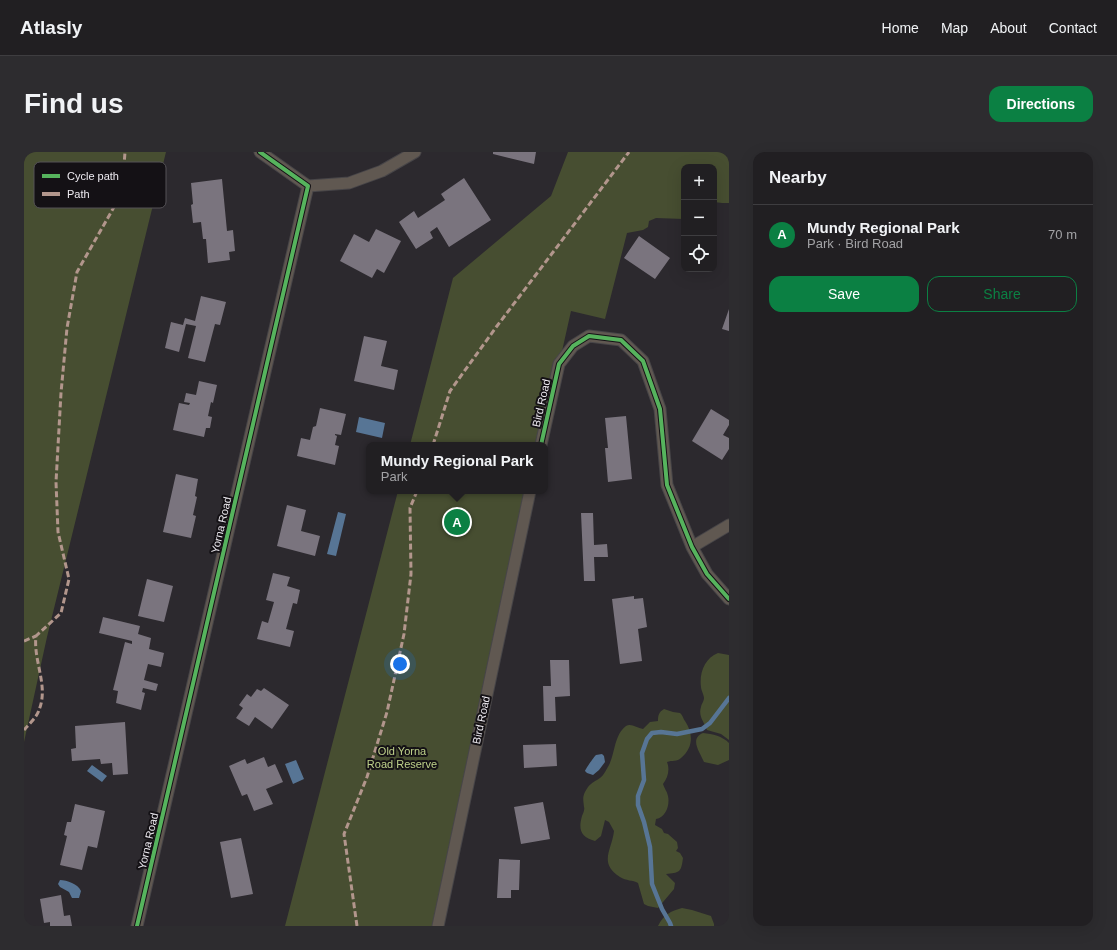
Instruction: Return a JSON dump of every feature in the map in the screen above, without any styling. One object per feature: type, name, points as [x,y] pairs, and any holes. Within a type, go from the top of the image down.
[{"type":"street","points":[[260,152],[308,186],[349,183],[382,171],[415,152]]},
{"type":"street","name":"Yorna Road","points":[[138,926],[308,186]]},
{"type":"street","name":"Bird Road","points":[[541,442],[559,364],[573,346],[588,336],[621,340],[644,361],[660,409],[667,485],[692,547]]},
{"type":"street","name":"Bird Road","points":[[438,926],[529,494]]},
{"type":"street","points":[[729,525],[692,547],[707,574],[729,599]]},
{"type":"green space","points":[[24,152],[166,152],[164,162],[34,162],[34,208],[152,208],[47,637],[24,742]]},
{"type":"green space","points":[[568,152],[729,152],[729,203],[717,202],[717,164],[681,164],[681,219],[656,218],[649,221],[648,227],[643,230],[627,233],[605,319],[571,311],[542,442],[411,442],[453,278],[551,196]]},
{"type":"green space","name":"Old Yorna Road Reserve","points":[[397,494],[530,494],[438,926],[285,926]]},
{"type":"green space","points":[[718,653],[729,655],[729,740],[721,734],[707,730],[700,713],[704,700],[701,687],[702,671],[706,662],[713,655]]},
{"type":"green space","points":[[664,709],[681,714],[690,730],[691,740],[688,749],[681,758],[667,762],[668,773],[663,784],[668,796],[668,807],[662,816],[656,819],[655,825],[677,842],[678,848],[676,851],[680,853],[683,858],[679,871],[666,874],[675,883],[674,889],[658,908],[644,904],[638,883],[620,877],[613,872],[610,867],[608,856],[614,831],[609,822],[605,820],[601,836],[595,841],[584,835],[580,825],[584,809],[584,795],[588,787],[605,772],[611,761],[619,734],[628,725],[643,729],[650,722],[658,721],[659,714]]},
{"type":"green space","points":[[703,733],[717,736],[729,743],[729,760],[718,765],[704,762],[696,742],[699,736]]},
{"type":"green space","points":[[682,908],[711,916],[714,926],[658,926],[662,919],[668,914]]},
{"type":"water","points":[[359,417],[385,423],[382,438],[356,432]]},
{"type":"water","points":[[338,512],[346,514],[336,556],[327,554]]},
{"type":"water","points":[[602,754],[605,762],[599,770],[593,775],[587,773],[585,771],[588,765],[596,755]]},
{"type":"water","points":[[296,760],[304,779],[293,784],[285,764]]},
{"type":"water","points":[[92,765],[107,776],[102,782],[87,771]]},
{"type":"water","points":[[60,880],[75,884],[81,891],[79,898],[72,898],[69,892],[60,887],[58,884]]},
{"type":"building","points":[[493,152],[536,152],[534,164],[493,154]]},
{"type":"building","points":[[464,178],[491,220],[449,247],[437,227],[430,232],[433,238],[416,249],[399,222],[414,211],[418,218],[445,200],[441,194]]},
{"type":"building","points":[[222,179],[227,231],[233,230],[235,251],[229,252],[230,260],[208,263],[206,239],[203,239],[201,222],[193,223],[191,183]]},
{"type":"building","points":[[376,229],[401,241],[384,273],[377,269],[372,278],[340,261],[354,234],[369,242]]},
{"type":"building","points":[[639,236],[670,258],[655,279],[624,258]]},
{"type":"building","points":[[201,296],[226,302],[220,325],[215,324],[205,362],[188,358],[196,326],[186,324],[179,352],[165,348],[171,322],[183,325],[185,318],[195,321]]},
{"type":"building","points":[[729,309],[729,331],[722,329]]},
{"type":"building","points":[[364,336],[387,341],[381,366],[398,370],[394,390],[354,381]]},
{"type":"building","points":[[199,381],[217,385],[208,416],[212,417],[210,428],[206,428],[204,437],[173,430],[179,403],[189,405],[190,403],[184,402],[186,393],[196,395]]},
{"type":"building","points":[[320,408],[346,414],[341,435],[335,434],[337,436],[335,445],[339,446],[335,465],[297,456],[301,438],[310,440],[313,427],[316,426]]},
{"type":"building","points":[[711,409],[729,420],[729,425],[723,435],[729,438],[729,449],[722,460],[692,441]]},
{"type":"building","points":[[626,416],[632,479],[608,482],[605,448],[608,448],[605,418]]},
{"type":"building","points":[[176,474],[198,479],[195,496],[197,497],[193,515],[196,516],[191,538],[163,532]]},
{"type":"building","points":[[287,505],[306,510],[301,531],[320,536],[315,556],[277,546]]},
{"type":"building","points":[[581,513],[593,513],[594,545],[607,544],[608,557],[594,557],[595,581],[584,581]]},
{"type":"building","points":[[273,573],[290,577],[287,586],[300,590],[297,604],[293,603],[286,629],[294,631],[290,647],[257,639],[262,621],[268,623],[274,602],[266,600]]},
{"type":"building","points":[[147,579],[173,586],[164,622],[138,616]]},
{"type":"building","points":[[634,596],[634,599],[643,598],[647,627],[638,629],[642,661],[620,664],[612,599]]},
{"type":"building","points":[[103,617],[140,626],[138,634],[151,638],[149,649],[164,653],[161,667],[148,664],[144,680],[158,684],[156,691],[143,688],[142,692],[145,693],[141,710],[116,703],[118,691],[113,690],[125,642],[132,644],[132,641],[99,633]]},
{"type":"building","points":[[550,660],[569,660],[570,696],[555,697],[556,721],[544,721],[543,686],[551,686]]},
{"type":"building","points":[[264,688],[289,705],[272,729],[255,717],[249,726],[236,718],[243,708],[239,705],[247,694],[251,697],[257,689],[261,691]]},
{"type":"building","points":[[125,722],[128,774],[113,775],[112,763],[101,764],[100,759],[72,761],[71,749],[76,748],[75,726]]},
{"type":"building","points":[[556,744],[557,766],[524,768],[523,745]]},
{"type":"building","points":[[264,757],[268,767],[275,764],[283,782],[266,789],[273,804],[254,811],[247,794],[242,796],[229,766],[245,759],[247,764]]},
{"type":"building","points":[[543,802],[550,839],[521,844],[514,807]]},
{"type":"building","points":[[75,804],[105,811],[97,848],[88,846],[82,870],[60,865],[67,836],[64,835],[67,822],[71,822]]},
{"type":"building","points":[[241,838],[253,894],[231,898],[220,842]]},
{"type":"building","points":[[499,859],[520,860],[519,890],[511,890],[511,898],[497,898]]},
{"type":"building","points":[[61,895],[64,916],[70,915],[72,926],[50,926],[50,922],[44,923],[40,899]]},
{"type":"waterway","points":[[671,926],[652,884],[650,847],[638,805],[638,796],[644,780],[642,753],[647,739],[652,733],[661,732],[677,734],[702,729],[710,723],[729,698]]},
{"type":"marked path","points":[[124,162],[125,152]]},
{"type":"marked path","points":[[434,442],[450,391],[497,326],[629,152]]},
{"type":"marked path","points":[[24,730],[37,715],[42,701],[42,683],[37,655],[36,636],[61,613],[69,579],[58,532],[56,482],[61,393],[67,328],[77,272],[113,208]]},
{"type":"marked path","points":[[357,926],[344,834],[367,777],[387,712],[404,634],[411,574],[410,508],[416,494]]},
{"type":"marked path","points":[[24,641],[36,636]]},
{"type":"cycle path","points":[[137,926],[308,186],[260,152]]},
{"type":"cycle path","points":[[542,442],[559,364],[573,346],[589,336],[621,340],[643,361],[660,409],[667,485],[692,547],[707,574],[729,599]]},
{"type":"place","name":"Mundy Regional Park","points":[[457,522]]}]
